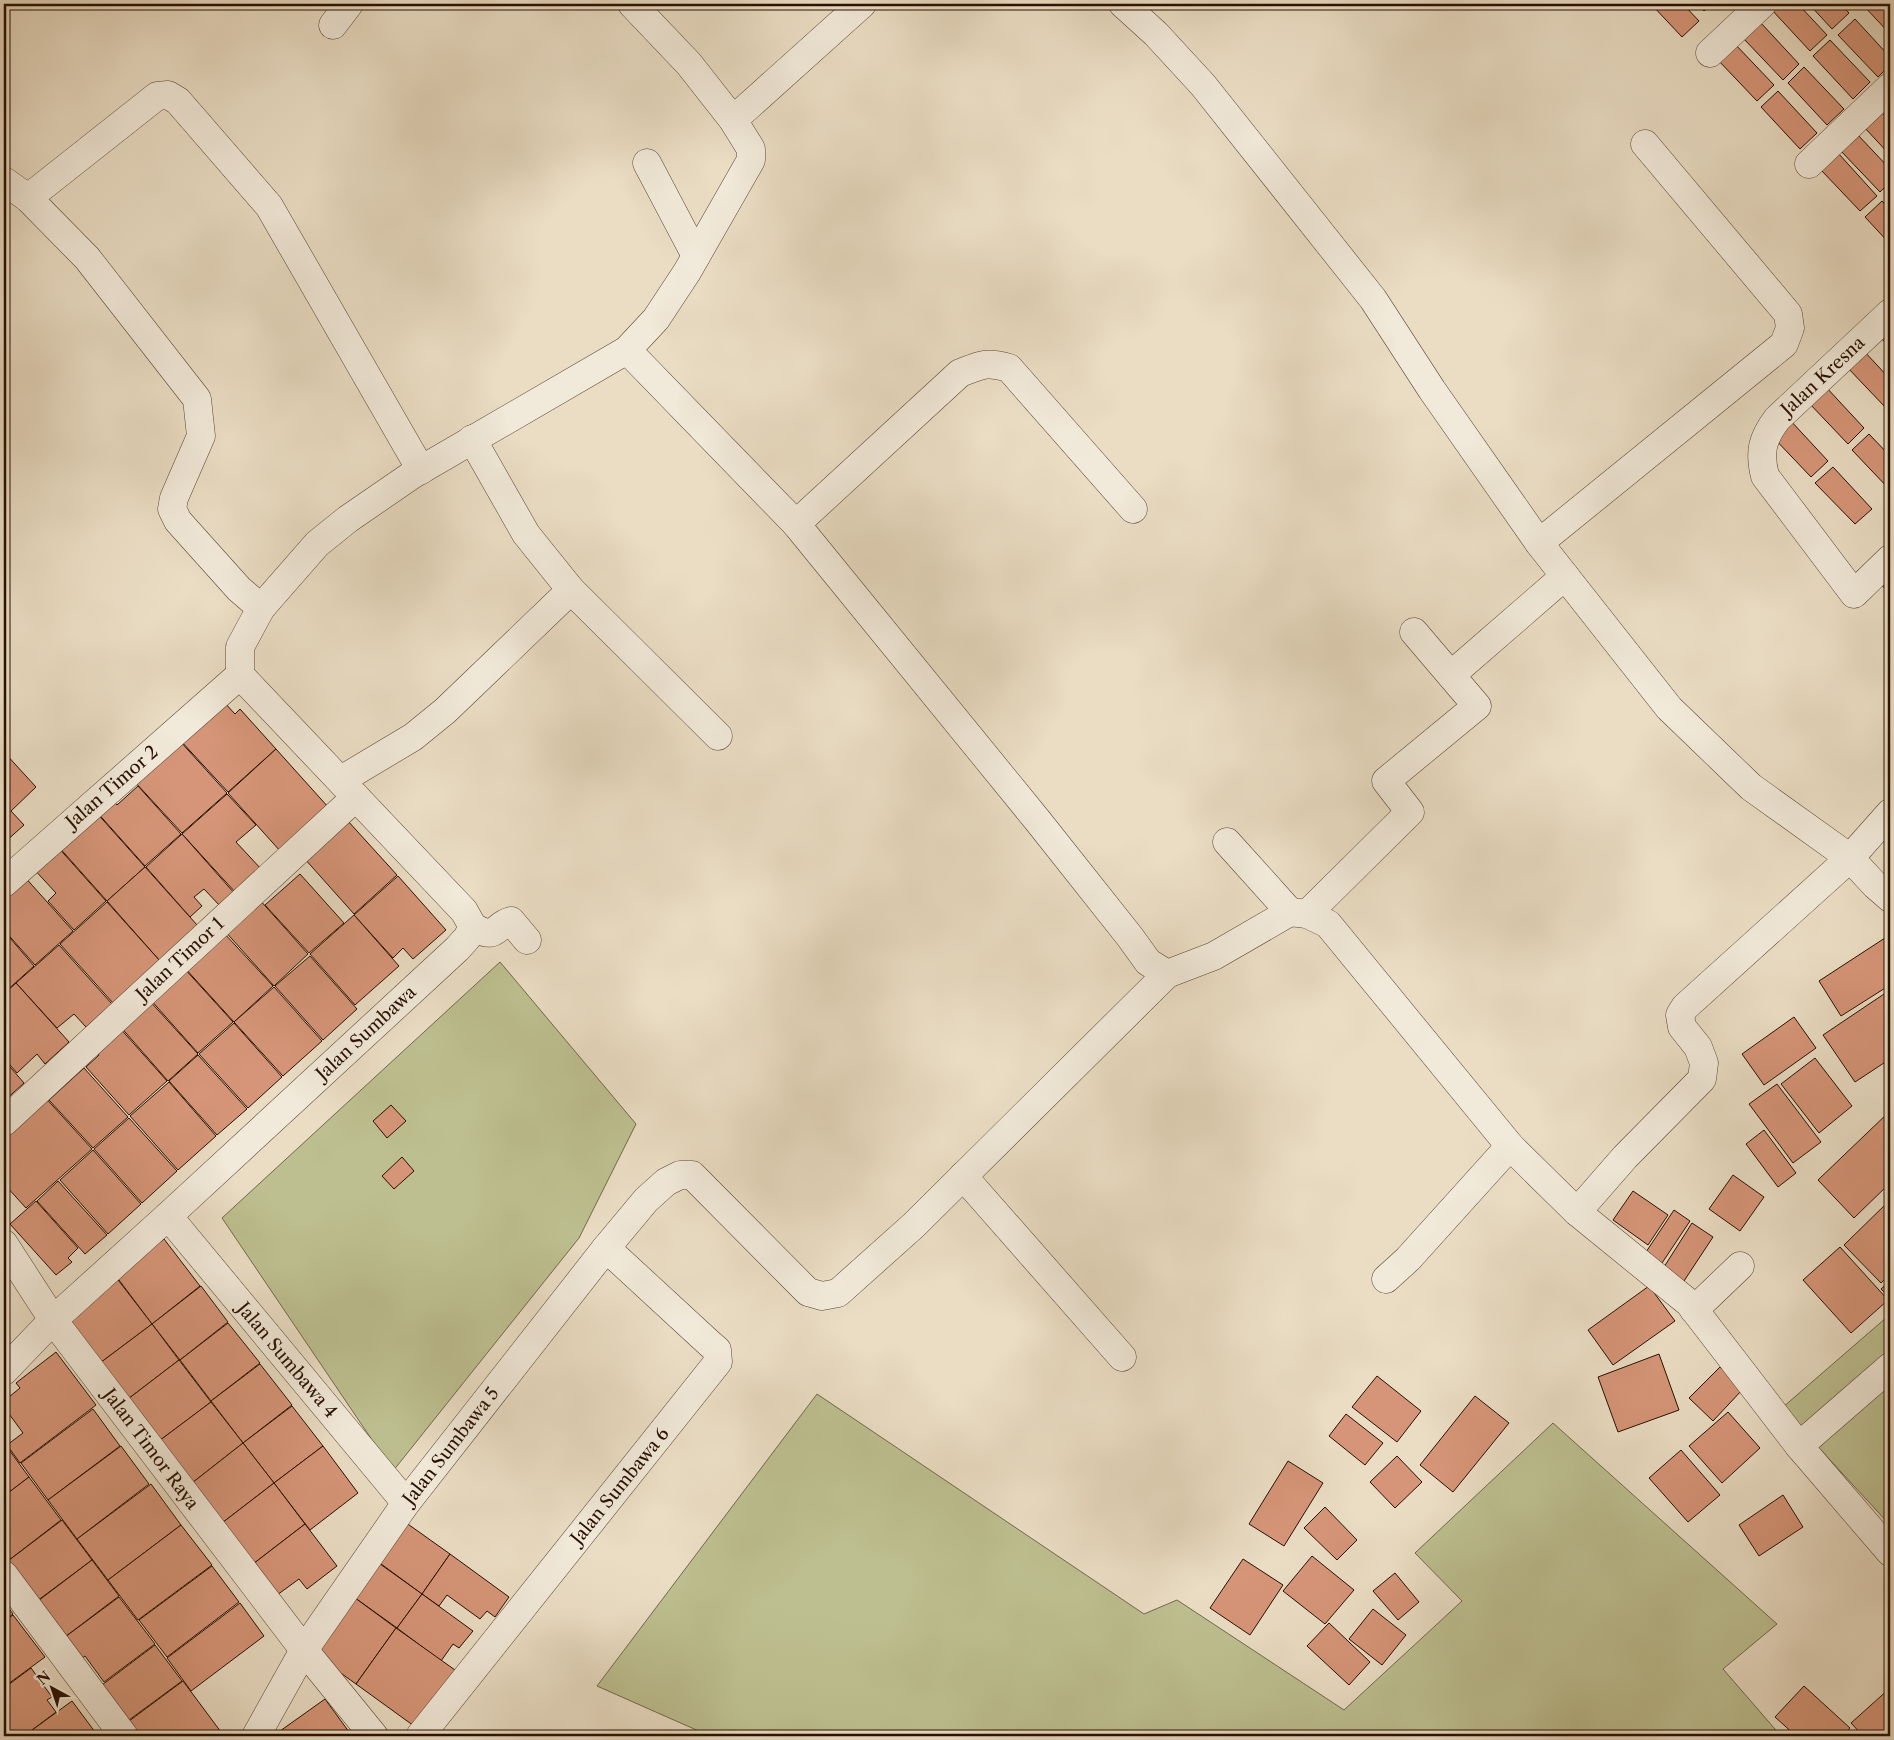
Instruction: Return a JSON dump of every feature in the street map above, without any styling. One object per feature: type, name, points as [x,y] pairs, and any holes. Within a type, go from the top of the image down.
[{"type":"street","points":[[527,940],[510,921],[492,933],[473,926],[464,911],[348,788],[229,684],[240,647],[261,608],[317,544],[348,519],[412,474],[627,350],[656,319],[696,256],[751,160],[751,149],[733,120],[689,64],[632,4]]},
{"type":"street","points":[[733,120],[862,4]]},
{"type":"street","points":[[1123,4],[1156,34],[1203,86],[1373,299],[1432,390],[1539,543],[1669,708],[1751,787],[1850,858],[1890,898]]},
{"type":"street","points":[[1710,53],[1762,4]]},
{"type":"street","points":[[1809,164],[1890,87]]},
{"type":"street","points":[[28,198],[157,96],[168,95],[178,101],[269,206],[421,470]]},
{"type":"street","points":[[1539,543],[1784,344],[1790,328],[1788,314],[1645,144]]},
{"type":"street","points":[[647,164],[696,256]]},
{"type":"street","points":[[4,181],[28,198],[87,258],[197,399],[201,436],[174,498],[172,509],[178,521],[239,589],[261,608]]},
{"type":"street","name":"Jalan Kresna","points":[[1890,313],[1777,419],[1768,431],[1763,444],[1761,462],[1765,476],[1854,594],[1890,558]]},
{"type":"street","points":[[627,350],[796,524],[1038,821],[1148,962],[1167,974]]},
{"type":"street","points":[[796,524],[960,373],[984,364],[994,363],[1009,368],[1133,509]]},
{"type":"street","points":[[472,439],[526,534],[571,590],[718,736]]},
{"type":"street","points":[[1451,675],[1565,576]]},
{"type":"street","name":"Jalan Timor 1","points":[[4,1122],[348,788],[445,711],[571,590]]},
{"type":"street","points":[[1122,1357],[964,1176],[1167,974],[1214,956],[1298,913],[1410,812],[1386,781],[1477,706],[1414,632]]},
{"type":"street","name":"Jalan Timor 2","points":[[4,883],[229,684]]},
{"type":"street","points":[[1577,1212],[1625,1157],[1702,1079],[1704,1063],[1698,1047],[1682,1027],[1680,1016],[1685,1008],[1850,858],[1890,813]]},
{"type":"street","points":[[1227,842],[1298,913],[1328,924],[1510,1146],[1577,1212],[1689,1303],[1799,1446],[1890,1552]]},
{"type":"street","name":"Jalan Sumbawa","points":[[4,1370],[53,1320],[457,950],[467,938],[473,926]]},
{"type":"street","points":[[1386,1279],[1408,1258],[1510,1146]]},
{"type":"street","name":"Jalan Sumbawa 5","points":[[256,1736],[304,1650],[406,1504],[606,1248],[646,1200],[666,1182],[680,1175],[692,1175],[808,1292],[822,1296],[838,1293],[910,1229],[964,1176]]},
{"type":"street","name":"Jalan Sumbawa 4","points":[[168,1216],[406,1504]]},
{"type":"street","name":"Jalan Timor Raya","points":[[4,1244],[53,1320],[304,1650]]},
{"type":"street","name":"Jalan Sumbawa 6","points":[[420,1736],[718,1362],[717,1350],[606,1248]]},
{"type":"street","points":[[1694,1310],[1740,1266]]},
{"type":"street","points":[[1799,1446],[1890,1367]]},
{"type":"street","points":[[4,1574],[124,1736]]},
{"type":"street","points":[[304,1650],[374,1736]]},
{"type":"green space","points":[[500,962],[636,1124],[579,1238],[393,1471],[222,1218]]},
{"type":"green space","points":[[1887,1317],[1890,1321],[1890,1525],[1782,1408]]},
{"type":"green space","points":[[817,1394],[1144,1614],[1177,1600],[1344,1710],[1462,1601],[1415,1553],[1553,1423],[1777,1624],[1723,1669],[1781,1736],[1504,1736],[1494,1730],[1486,1736],[710,1736],[597,1686]]},
{"type":"building","points":[[1651,4],[1683,4],[1699,21],[1682,37]]},
{"type":"building","points":[[1698,4],[1712,4],[1704,11]]},
{"type":"building","points":[[1777,4],[1798,4],[1827,35],[1810,51],[1771,9]]},
{"type":"building","points":[[1809,4],[1841,4],[1849,13],[1832,29]]},
{"type":"building","points":[[1890,4],[1890,34],[1863,5]]},
{"type":"building","points":[[1855,19],[1890,57],[1890,65],[1878,77],[1838,35]]},
{"type":"building","points":[[1760,22],[1799,64],[1783,80],[1743,38]]},
{"type":"building","points":[[1830,40],[1870,82],[1853,99],[1813,56]]},
{"type":"building","points":[[1734,43],[1774,85],[1757,101],[1717,59]]},
{"type":"building","points":[[1804,67],[1844,109],[1827,125],[1788,83]]},
{"type":"building","points":[[1778,91],[1817,133],[1800,149],[1761,107]]},
{"type":"building","points":[[1880,111],[1890,121],[1890,155],[1864,127]]},
{"type":"building","points":[[1857,134],[1890,169],[1890,182],[1880,192],[1840,150]]},
{"type":"building","points":[[1838,153],[1877,196],[1860,211],[1821,170]]},
{"type":"building","points":[[1890,191],[1890,204],[1884,197]]},
{"type":"building","points":[[1882,201],[1890,210],[1890,244],[1865,217]]},
{"type":"building","points":[[1890,328],[1890,348],[1880,337]]},
{"type":"building","points":[[1863,350],[1890,379],[1890,404],[1886,408],[1846,366]]},
{"type":"building","points":[[1825,386],[1864,428],[1848,444],[1808,402]]},
{"type":"building","points":[[1789,419],[1828,461],[1811,477],[1771,435]]},
{"type":"building","points":[[1869,434],[1890,456],[1890,490],[1852,450]]},
{"type":"building","points":[[1833,467],[1872,509],[1855,524],[1815,483]]},
{"type":"building","points":[[1890,565],[1890,594],[1876,579]]},
{"type":"building","points":[[223,701],[235,714],[240,709],[276,749],[228,792],[180,740]]},
{"type":"building","points":[[179,740],[227,793],[182,833],[134,781]]},
{"type":"building","points":[[276,749],[329,808],[281,852],[228,793]]},
{"type":"building","points":[[4,752],[36,787],[11,811],[24,825],[4,843]]},
{"type":"building","points":[[138,786],[181,834],[145,866],[95,810],[110,797],[117,805]]},
{"type":"building","points":[[227,794],[256,825],[236,842],[262,870],[236,893],[182,834]]},
{"type":"building","points":[[95,811],[145,867],[107,901],[57,845]]},
{"type":"building","points":[[347,820],[397,875],[354,914],[304,858]]},
{"type":"building","points":[[182,834],[235,894],[221,907],[204,889],[194,897],[202,906],[190,917],[146,867]]},
{"type":"building","points":[[56,845],[106,901],[74,930],[48,901],[56,893],[32,867]]},
{"type":"building","points":[[145,867],[198,926],[160,961],[107,901]]},
{"type":"building","points":[[300,874],[344,923],[309,953],[265,905]]},
{"type":"building","points":[[23,875],[73,931],[35,965],[4,930],[4,893]]},
{"type":"building","points":[[398,876],[446,930],[413,959],[403,948],[393,958],[354,915]]},
{"type":"building","points":[[259,899],[308,954],[274,986],[224,930]]},
{"type":"building","points":[[107,902],[160,961],[113,1003],[60,944]]},
{"type":"building","points":[[354,915],[399,966],[355,1005],[310,954]]},
{"type":"building","points":[[4,931],[34,966],[4,993]]},
{"type":"building","points":[[223,932],[273,986],[234,1022],[184,967]]},
{"type":"building","points":[[1888,936],[1890,939],[1890,985],[1841,1016],[1819,981]]},
{"type":"building","points":[[59,945],[112,1004],[86,1027],[74,1014],[57,1028],[16,983]]},
{"type":"building","points":[[310,956],[357,1009],[323,1040],[275,986]]},
{"type":"building","points":[[183,967],[233,1022],[198,1053],[149,998]]},
{"type":"building","points":[[16,983],[69,1042],[45,1064],[37,1054],[17,1073],[4,1058],[4,994]]},
{"type":"building","points":[[274,987],[322,1041],[283,1076],[234,1022]]},
{"type":"building","points":[[1890,990],[1890,1059],[1855,1082],[1823,1035]]},
{"type":"building","points":[[148,999],[198,1054],[168,1081],[119,1025]]},
{"type":"building","points":[[1794,1017],[1816,1048],[1764,1085],[1742,1054]]},
{"type":"building","points":[[234,1023],[282,1077],[248,1108],[199,1054]]},
{"type":"building","points":[[118,1026],[167,1081],[129,1115],[86,1067],[99,1055],[93,1048]]},
{"type":"building","points":[[198,1055],[247,1109],[217,1135],[169,1081]]},
{"type":"building","points":[[1815,1058],[1852,1106],[1819,1133],[1781,1084]]},
{"type":"building","points":[[4,1060],[24,1083],[4,1101]]},
{"type":"building","points":[[84,1068],[128,1117],[93,1148],[49,1100]]},
{"type":"building","points":[[169,1082],[216,1136],[178,1170],[130,1116]]},
{"type":"building","points":[[1777,1084],[1821,1142],[1793,1163],[1749,1104]]},
{"type":"building","points":[[42,1094],[92,1149],[26,1208],[6,1186],[4,1187],[4,1128]]},
{"type":"building","points":[[391,1105],[406,1121],[387,1138],[373,1121]]},
{"type":"building","points":[[1890,1111],[1890,1183],[1854,1218],[1818,1180]]},
{"type":"building","points":[[129,1118],[177,1171],[142,1203],[94,1149]]},
{"type":"building","points":[[1764,1130],[1796,1173],[1778,1187],[1746,1144]]},
{"type":"building","points":[[93,1150],[141,1204],[108,1234],[60,1180]]},
{"type":"building","points":[[402,1157],[414,1171],[394,1189],[382,1176]]},
{"type":"building","points":[[1733,1175],[1764,1197],[1740,1231],[1709,1209]]},
{"type":"building","points":[[58,1181],[107,1235],[85,1254],[37,1201]]},
{"type":"building","points":[[1633,1191],[1668,1215],[1648,1245],[1613,1220]]},
{"type":"building","points":[[1890,1200],[1890,1274],[1881,1283],[1844,1245]]},
{"type":"building","points":[[36,1201],[78,1248],[68,1258],[72,1262],[56,1275],[10,1224]]},
{"type":"building","points":[[1674,1210],[1690,1221],[1662,1263],[1646,1252]]},
{"type":"building","points":[[1692,1223],[1713,1237],[1684,1281],[1664,1267]]},
{"type":"building","points":[[164,1239],[200,1286],[152,1324],[116,1276]]},
{"type":"building","points":[[1840,1247],[1888,1300],[1851,1333],[1803,1280]]},
{"type":"building","points":[[115,1276],[152,1324],[100,1363],[63,1316]]},
{"type":"building","points":[[1890,1281],[1890,1298],[1881,1289]]},
{"type":"building","points":[[201,1286],[228,1322],[180,1360],[152,1324]]},
{"type":"building","points":[[1649,1286],[1675,1321],[1613,1365],[1588,1330]]},
{"type":"building","points":[[228,1323],[260,1363],[211,1401],[180,1360]]},
{"type":"building","points":[[152,1324],[179,1360],[128,1399],[100,1363]]},
{"type":"building","points":[[56,1352],[96,1405],[20,1463],[7,1445],[23,1433],[4,1407],[4,1401],[20,1388],[16,1383]]},
{"type":"building","points":[[1659,1354],[1679,1410],[1618,1432],[1598,1377]]},
{"type":"building","points":[[179,1360],[211,1402],[159,1441],[128,1399]]},
{"type":"building","points":[[260,1364],[292,1405],[243,1443],[211,1401]]},
{"type":"building","points":[[1720,1367],[1743,1389],[1713,1421],[1689,1398]]},
{"type":"building","points":[[1377,1376],[1421,1411],[1397,1442],[1352,1407]]},
{"type":"building","points":[[1475,1396],[1509,1423],[1453,1492],[1420,1465]]},
{"type":"building","points":[[211,1402],[243,1443],[192,1483],[159,1441]]},
{"type":"building","points":[[292,1406],[323,1446],[274,1483],[243,1443]]},
{"type":"building","points":[[93,1409],[120,1446],[48,1500],[21,1463]]},
{"type":"building","points":[[1728,1412],[1760,1448],[1722,1483],[1689,1446]]},
{"type":"building","points":[[1346,1414],[1383,1443],[1365,1465],[1329,1436]]},
{"type":"building","points":[[4,1443],[29,1477],[4,1496]]},
{"type":"building","points":[[243,1443],[274,1483],[222,1523],[192,1483]]},
{"type":"building","points":[[121,1446],[149,1484],[77,1539],[48,1500]]},
{"type":"building","points":[[323,1446],[358,1493],[310,1530],[274,1483]]},
{"type":"building","points":[[1681,1450],[1720,1495],[1688,1522],[1649,1478]]},
{"type":"building","points":[[1397,1456],[1422,1482],[1395,1508],[1370,1482]]},
{"type":"building","points":[[1288,1461],[1323,1483],[1284,1546],[1249,1524]]},
{"type":"building","points":[[29,1477],[61,1520],[4,1564],[4,1496]]},
{"type":"building","points":[[274,1483],[305,1524],[253,1564],[222,1523]]},
{"type":"building","points":[[151,1484],[181,1525],[108,1580],[77,1539]]},
{"type":"building","points":[[1783,1495],[1803,1527],[1759,1556],[1739,1525]]},
{"type":"building","points":[[1325,1507],[1357,1540],[1337,1560],[1304,1528]]},
{"type":"building","points":[[62,1520],[92,1560],[33,1604],[4,1564]]},
{"type":"building","points":[[405,1522],[450,1554],[422,1594],[377,1561]]},
{"type":"building","points":[[305,1524],[337,1566],[307,1589],[299,1579],[277,1595],[253,1564]]},
{"type":"building","points":[[181,1525],[212,1565],[138,1620],[108,1580]]},
{"type":"building","points":[[450,1554],[509,1597],[495,1617],[487,1611],[480,1619],[447,1595],[439,1606],[422,1594]]},
{"type":"building","points":[[1312,1556],[1354,1590],[1325,1624],[1283,1591]]},
{"type":"building","points":[[1243,1559],[1283,1585],[1250,1635],[1210,1608]]},
{"type":"building","points":[[92,1560],[119,1596],[61,1640],[34,1604]]},
{"type":"building","points":[[376,1561],[422,1594],[397,1628],[351,1595]]},
{"type":"building","points":[[212,1566],[239,1602],[167,1657],[139,1620]]},
{"type":"building","points":[[1395,1573],[1419,1602],[1398,1620],[1373,1591]]},
{"type":"building","points":[[422,1594],[473,1631],[459,1648],[453,1644],[441,1661],[397,1628]]},
{"type":"building","points":[[351,1595],[396,1628],[356,1684],[310,1651]]},
{"type":"building","points":[[119,1597],[155,1644],[104,1682],[85,1656],[77,1662],[61,1640]]},
{"type":"building","points":[[4,1602],[13,1614],[4,1621]]},
{"type":"building","points":[[240,1603],[264,1636],[191,1691],[167,1658]]},
{"type":"building","points":[[1373,1609],[1406,1635],[1382,1665],[1349,1639]]},
{"type":"building","points":[[13,1615],[45,1657],[4,1687],[4,1621]]},
{"type":"building","points":[[1329,1623],[1370,1662],[1349,1685],[1307,1646]]},
{"type":"building","points":[[396,1628],[455,1670],[414,1726],[356,1684]]},
{"type":"building","points":[[155,1645],[182,1681],[125,1723],[98,1688]]},
{"type":"building","points":[[31,1668],[52,1697],[47,1700],[56,1712],[24,1736],[11,1736],[4,1727],[4,1688]]},
{"type":"building","points":[[183,1681],[221,1732],[216,1736],[134,1736],[125,1724]]},
{"type":"building","points":[[1804,1686],[1850,1728],[1843,1736],[1796,1736],[1775,1717]]},
{"type":"building","points":[[1890,1688],[1890,1736],[1863,1736],[1851,1723]]},
{"type":"building","points":[[325,1699],[352,1736],[273,1736]]},
{"type":"building","points":[[72,1701],[98,1736],[24,1736]]}]
